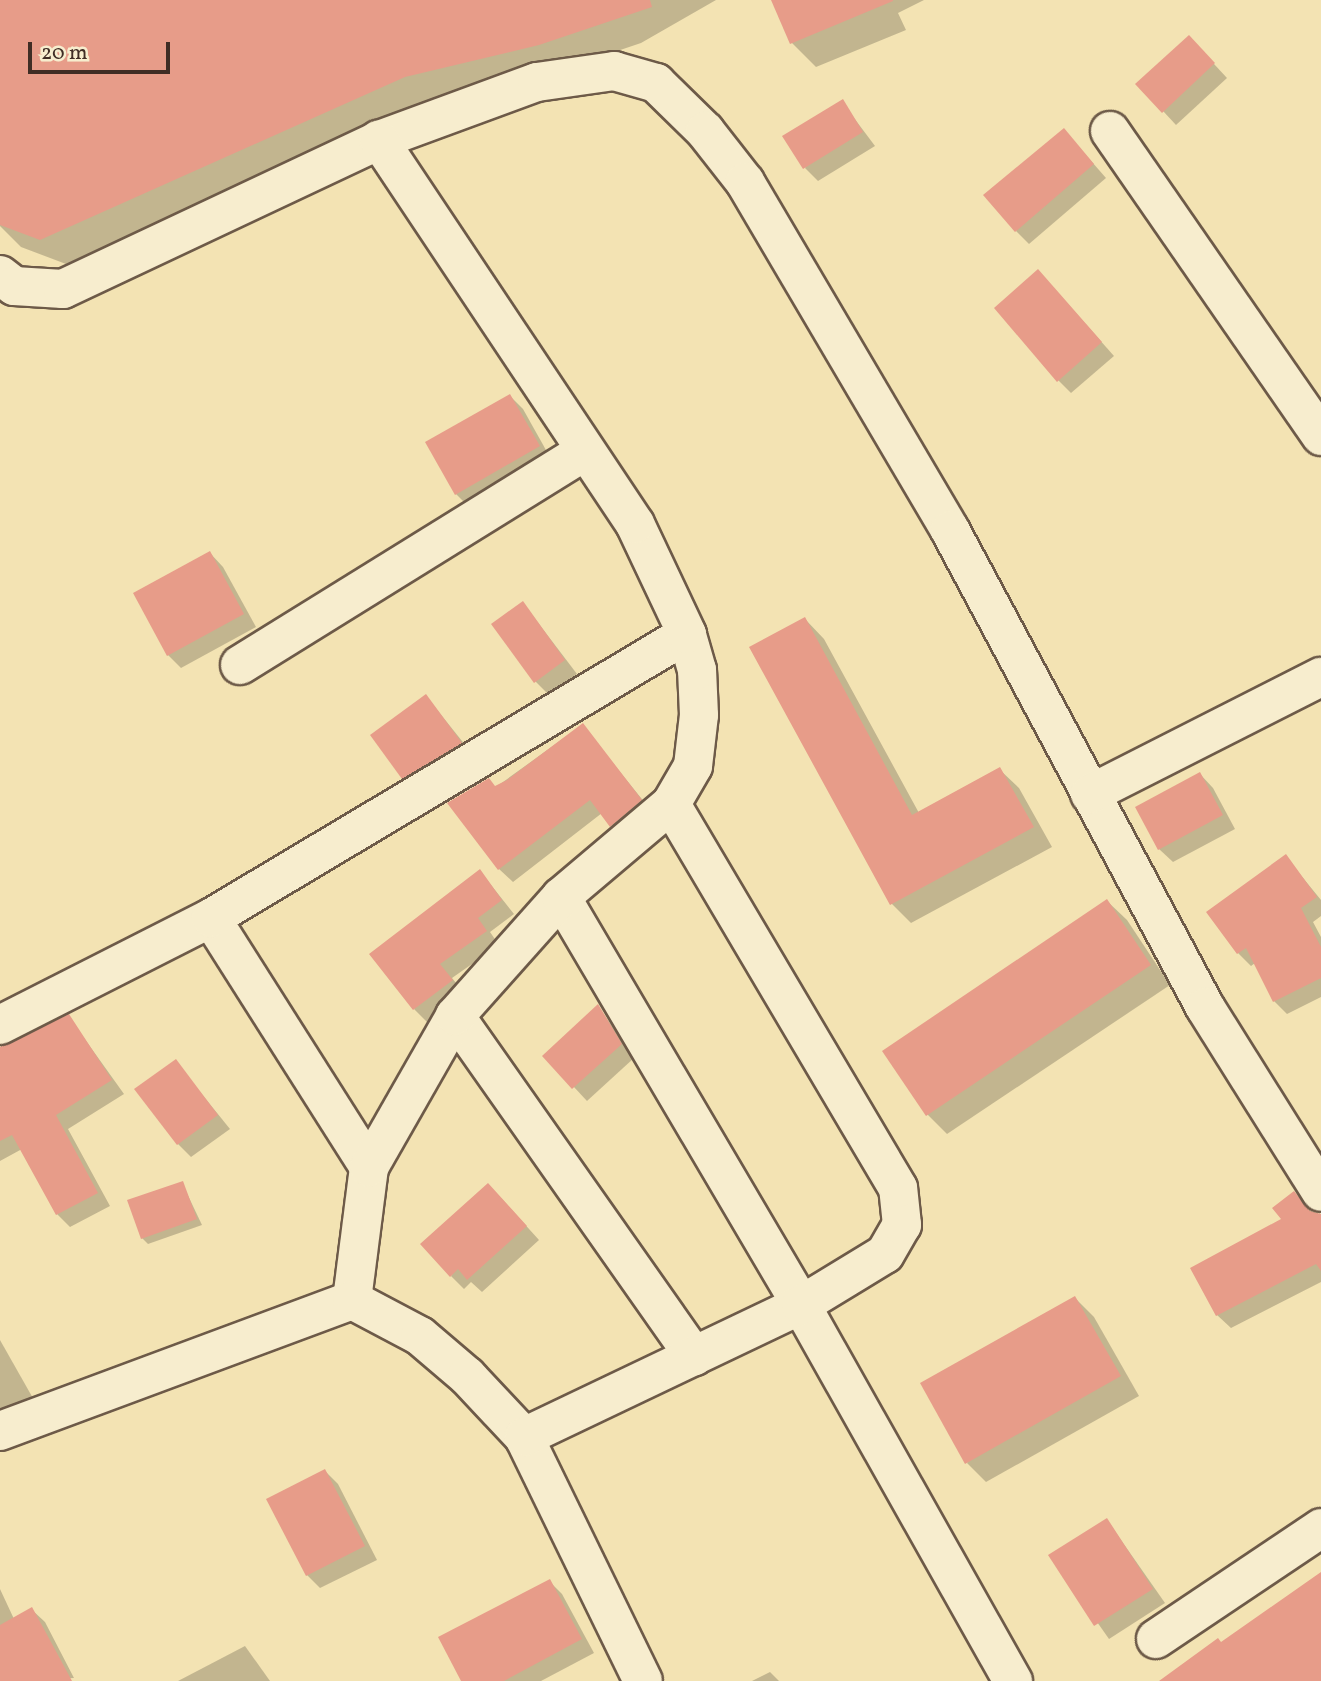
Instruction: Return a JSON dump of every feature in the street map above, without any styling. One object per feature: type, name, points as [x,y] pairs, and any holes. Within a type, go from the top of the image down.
[{"type":"street","points":[[0,275],[14,286],[63,289],[379,140],[537,82],[614,71],[656,83],[705,131],[745,182],[950,530],[1205,1007],[1321,1192]]},
{"type":"street","points":[[1110,131],[1321,436]]},
{"type":"street","points":[[352,1300],[369,1167],[455,1016],[561,897],[671,804],[693,766],[699,715],[697,670],[687,634],[635,523],[584,452],[379,140]]},
{"type":"street","points":[[240,666],[584,452]]},
{"type":"street","points":[[0,1025],[211,918],[687,634]]},
{"type":"street","points":[[1090,794],[1321,677]]},
{"type":"street","points":[[524,1437],[801,1305],[885,1254],[902,1226],[898,1188],[671,804]]},
{"type":"street","points":[[561,897],[801,1305],[1013,1681]]},
{"type":"street","points":[[211,918],[369,1167]]},
{"type":"street","points":[[455,1016],[694,1356]]},
{"type":"street","points":[[0,1431],[352,1300],[420,1336],[467,1376],[524,1437],[643,1681]]},
{"type":"street","points":[[1156,1639],[1321,1528]]},
{"type":"building","points":[[0,0],[650,0],[652,7],[539,45],[405,77],[40,240],[0,225]]},
{"type":"building","points":[[771,0],[893,0],[893,1],[790,44]]},
{"type":"building","points":[[1189,35],[1215,63],[1162,113],[1135,84]]},
{"type":"building","points":[[843,99],[863,132],[803,169],[782,136]]},
{"type":"building","points":[[1064,128],[1094,164],[1015,232],[983,195]]},
{"type":"building","points":[[1038,269],[1102,342],[1057,382],[994,308]]},
{"type":"building","points":[[510,394],[540,446],[455,495],[425,442]]},
{"type":"building","points":[[210,551],[244,614],[167,656],[133,593]]},
{"type":"building","points":[[523,601],[565,660],[534,683],[491,624]]},
{"type":"building","points":[[805,617],[912,815],[1000,767],[1034,827],[890,905],[749,647]]},
{"type":"building","points":[[426,694],[462,743],[402,779],[370,735]]},
{"type":"building","points":[[583,723],[642,800],[610,827],[590,800],[498,870],[447,803],[489,778],[495,786],[507,780]]},
{"type":"building","points":[[1200,772],[1223,815],[1158,850],[1135,807]]},
{"type":"building","points":[[1286,854],[1317,897],[1301,908],[1321,947],[1321,978],[1273,1002],[1246,948],[1237,954],[1206,912]]},
{"type":"building","points":[[480,869],[502,900],[478,918],[487,931],[440,964],[453,980],[413,1010],[369,954]]},
{"type":"building","points":[[1107,899],[1151,965],[926,1116],[882,1051]]},
{"type":"building","points":[[598,1004],[622,1044],[572,1089],[542,1056]]},
{"type":"building","points":[[69,1014],[112,1080],[56,1115],[98,1193],[56,1215],[12,1135],[0,1141],[0,1047]]},
{"type":"building","points":[[176,1059],[218,1115],[177,1145],[134,1089]]},
{"type":"building","points":[[183,1181],[197,1219],[141,1239],[127,1200]]},
{"type":"building","points":[[488,1183],[527,1226],[467,1280],[458,1269],[450,1277],[420,1244]]},
{"type":"building","points":[[1294,1191],[1310,1211],[1321,1214],[1321,1271],[1316,1264],[1216,1316],[1190,1268],[1281,1219],[1272,1208]]},
{"type":"building","points":[[1075,1296],[1121,1376],[965,1464],[920,1383]]},
{"type":"building","points":[[325,1469],[365,1546],[306,1576],[266,1499]]},
{"type":"building","points":[[1107,1518],[1153,1589],[1094,1626],[1048,1555]]},
{"type":"building","points":[[1321,1572],[1321,1681],[1159,1681],[1218,1638],[1221,1642]]},
{"type":"building","points":[[550,1579],[582,1639],[504,1681],[461,1681],[438,1637]]},
{"type":"building","points":[[32,1607],[72,1681],[0,1681],[0,1625]]}]
